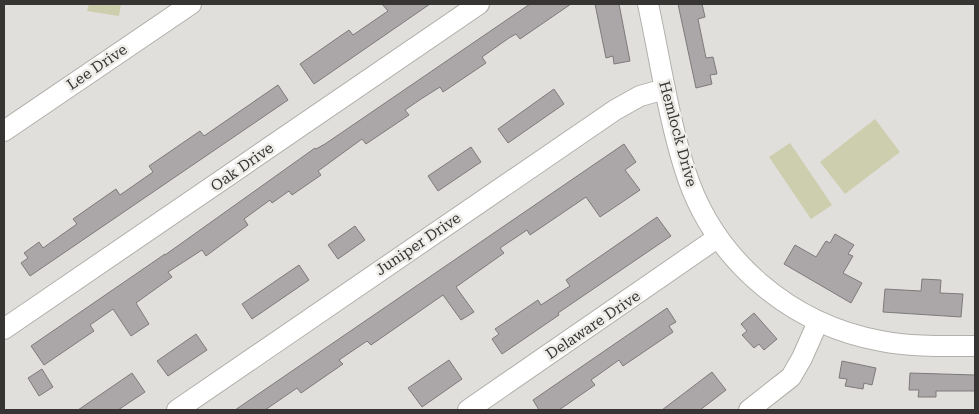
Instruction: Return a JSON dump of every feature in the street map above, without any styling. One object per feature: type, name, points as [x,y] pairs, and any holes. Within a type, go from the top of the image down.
[{"type":"street","name":"Lee Drive","points":[[4,131],[191,4]]},
{"type":"street","name":"Oak Drive","points":[[4,329],[479,4]]},
{"type":"street","name":"Hemlock Drive","points":[[648,4],[665,89],[686,172],[717,238],[739,264],[766,289],[796,310],[818,322],[856,336],[883,342],[975,346]]},
{"type":"street","name":"Juniper Drive","points":[[177,410],[615,110],[640,96],[665,89]]},
{"type":"street","name":"Delaware Drive","points":[[468,410],[717,238]]},
{"type":"street","points":[[749,410],[791,377],[802,358],[818,322]]},
{"type":"green space","points":[[89,4],[121,4],[119,16],[87,11]]},
{"type":"green space","points":[[875,119],[900,152],[845,194],[820,162]]},
{"type":"green space","points":[[790,143],[832,205],[811,219],[769,157]]},
{"type":"building","points":[[382,4],[430,4],[314,84],[300,64],[349,30],[353,35],[388,11]]},
{"type":"building","points":[[530,4],[571,4],[520,39],[516,34],[509,38],[482,57],[486,63],[443,92],[440,87],[421,99],[405,110],[409,115],[366,144],[362,139],[318,171],[321,175],[292,195],[289,191],[272,203],[270,200],[244,219],[248,225],[206,256],[202,250],[168,272],[172,277],[136,303],[149,324],[131,336],[113,309],[90,325],[94,331],[44,365],[31,346],[165,255],[315,148],[325,144]]},
{"type":"building","points":[[595,4],[619,4],[630,61],[614,64],[613,56],[606,58]]},
{"type":"building","points":[[678,4],[702,4],[705,17],[698,19],[706,58],[713,57],[717,74],[710,75],[712,84],[696,88]]},
{"type":"building","points":[[278,85],[288,100],[30,276],[21,263],[28,258],[24,253],[39,242],[43,248],[77,224],[73,219],[116,189],[120,195],[153,172],[149,166],[200,131],[204,136]]},
{"type":"building","points":[[554,89],[564,104],[508,143],[498,129]]},
{"type":"building","points":[[624,144],[636,162],[625,170],[640,190],[600,217],[586,197],[530,235],[527,230],[500,248],[504,253],[456,287],[474,312],[461,320],[443,295],[371,345],[367,341],[339,360],[343,364],[301,393],[297,388],[265,410],[235,410]]},
{"type":"building","points":[[471,147],[481,162],[438,191],[428,176]]},
{"type":"building","points":[[657,217],[671,236],[558,313],[559,315],[502,354],[492,339],[499,334],[495,329],[538,300],[541,305],[570,286],[566,280]]},
{"type":"building","points":[[355,226],[365,240],[338,259],[328,245]]},
{"type":"building","points":[[835,234],[854,245],[848,254],[853,256],[843,273],[862,283],[851,303],[784,264],[795,245],[816,257],[826,241],[830,243]]},
{"type":"building","points":[[299,265],[309,280],[252,319],[242,304]]},
{"type":"building","points":[[922,279],[941,280],[940,293],[963,294],[961,317],[883,312],[885,289],[921,291]]},
{"type":"building","points":[[667,308],[676,322],[669,326],[673,332],[623,366],[619,360],[591,380],[595,385],[559,410],[539,410],[533,400]]},
{"type":"building","points":[[754,313],[777,339],[764,350],[759,344],[754,348],[742,335],[747,331],[741,324]]},
{"type":"building","points":[[196,334],[207,350],[168,376],[157,361]]},
{"type":"building","points":[[449,360],[462,379],[422,407],[408,388]]},
{"type":"building","points":[[842,361],[876,368],[872,385],[864,383],[863,389],[845,386],[847,379],[839,378]]},
{"type":"building","points":[[42,369],[53,387],[39,396],[28,378]]},
{"type":"building","points":[[712,372],[726,390],[700,410],[662,410]]},
{"type":"building","points":[[132,373],[145,392],[118,410],[78,410]]},
{"type":"building","points":[[910,373],[975,375],[975,391],[936,391],[936,397],[918,397],[919,390],[909,390]]}]
